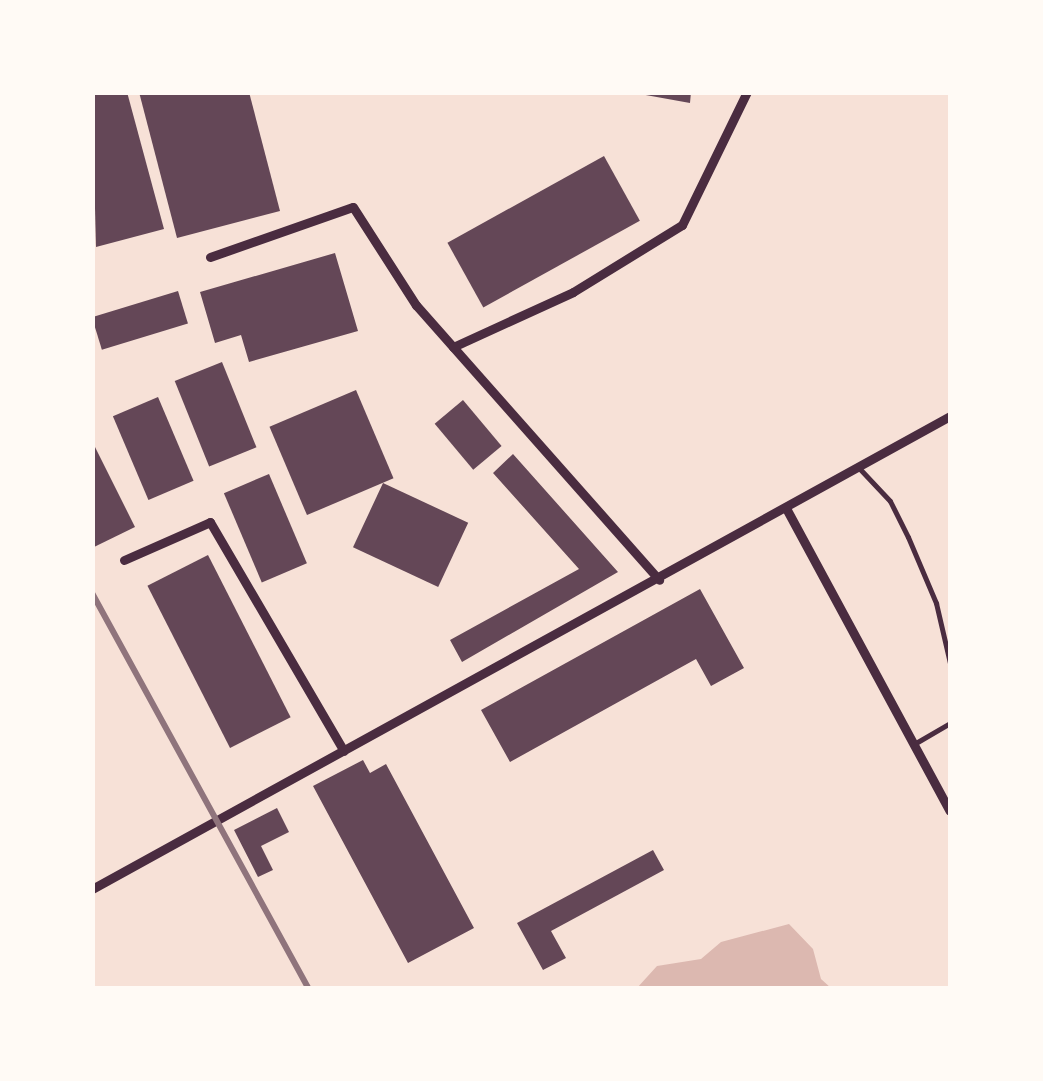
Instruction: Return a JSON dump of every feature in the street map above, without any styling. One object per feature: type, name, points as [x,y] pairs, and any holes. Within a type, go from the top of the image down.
[{"type":"street","points":[[452,347],[573,292],[682,225],[747,92]]},
{"type":"street","points":[[210,257],[353,207],[416,306],[659,580]]},
{"type":"street","points":[[92,889],[949,418]]},
{"type":"street","points":[[787,510],[950,811]]},
{"type":"street","points":[[124,560],[210,522],[344,750]]},
{"type":"lane","points":[[859,468],[890,501],[908,536],[936,602],[950,663]]},
{"type":"lane","points":[[914,744],[950,723]]},
{"type":"shaded area","points":[[789,924],[813,949],[821,979],[831,988],[637,988],[657,966],[701,959],[721,942]]},
{"type":"building","points":[[92,92],[127,92],[164,229],[96,247]]},
{"type":"building","points":[[139,92],[249,92],[280,211],[177,238]]},
{"type":"building","points":[[629,92],[691,92],[690,103]]},
{"type":"building","points":[[604,156],[640,221],[483,308],[447,243]]},
{"type":"building","points":[[335,253],[358,331],[249,362],[241,335],[215,343],[200,292]]},
{"type":"building","points":[[178,291],[188,324],[102,350],[92,317]]},
{"type":"building","points":[[222,362],[256,447],[209,466],[175,381]]},
{"type":"building","points":[[356,390],[394,478],[307,515],[269,427]]},
{"type":"building","points":[[158,397],[194,481],[148,500],[113,416]]},
{"type":"building","points":[[463,400],[502,446],[473,470],[435,424]]},
{"type":"building","points":[[95,447],[135,527],[92,548],[92,449]]},
{"type":"building","points":[[513,454],[618,572],[462,662],[450,640],[579,569],[493,473]]},
{"type":"building","points":[[269,474],[307,563],[262,582],[224,493]]},
{"type":"building","points":[[383,483],[468,523],[438,587],[353,547]]},
{"type":"building","points":[[208,555],[291,717],[230,748],[147,586]]},
{"type":"building","points":[[700,589],[744,668],[711,686],[696,659],[510,762],[481,710]]},
{"type":"building","points":[[363,760],[370,773],[386,764],[474,928],[408,963],[313,786]]},
{"type":"building","points":[[277,808],[289,832],[261,846],[273,870],[258,877],[234,830]]},
{"type":"building","points":[[653,850],[664,870],[551,931],[566,958],[543,970],[517,923]]},
{"type":"railway","points":[[92,593],[308,988]]}]
